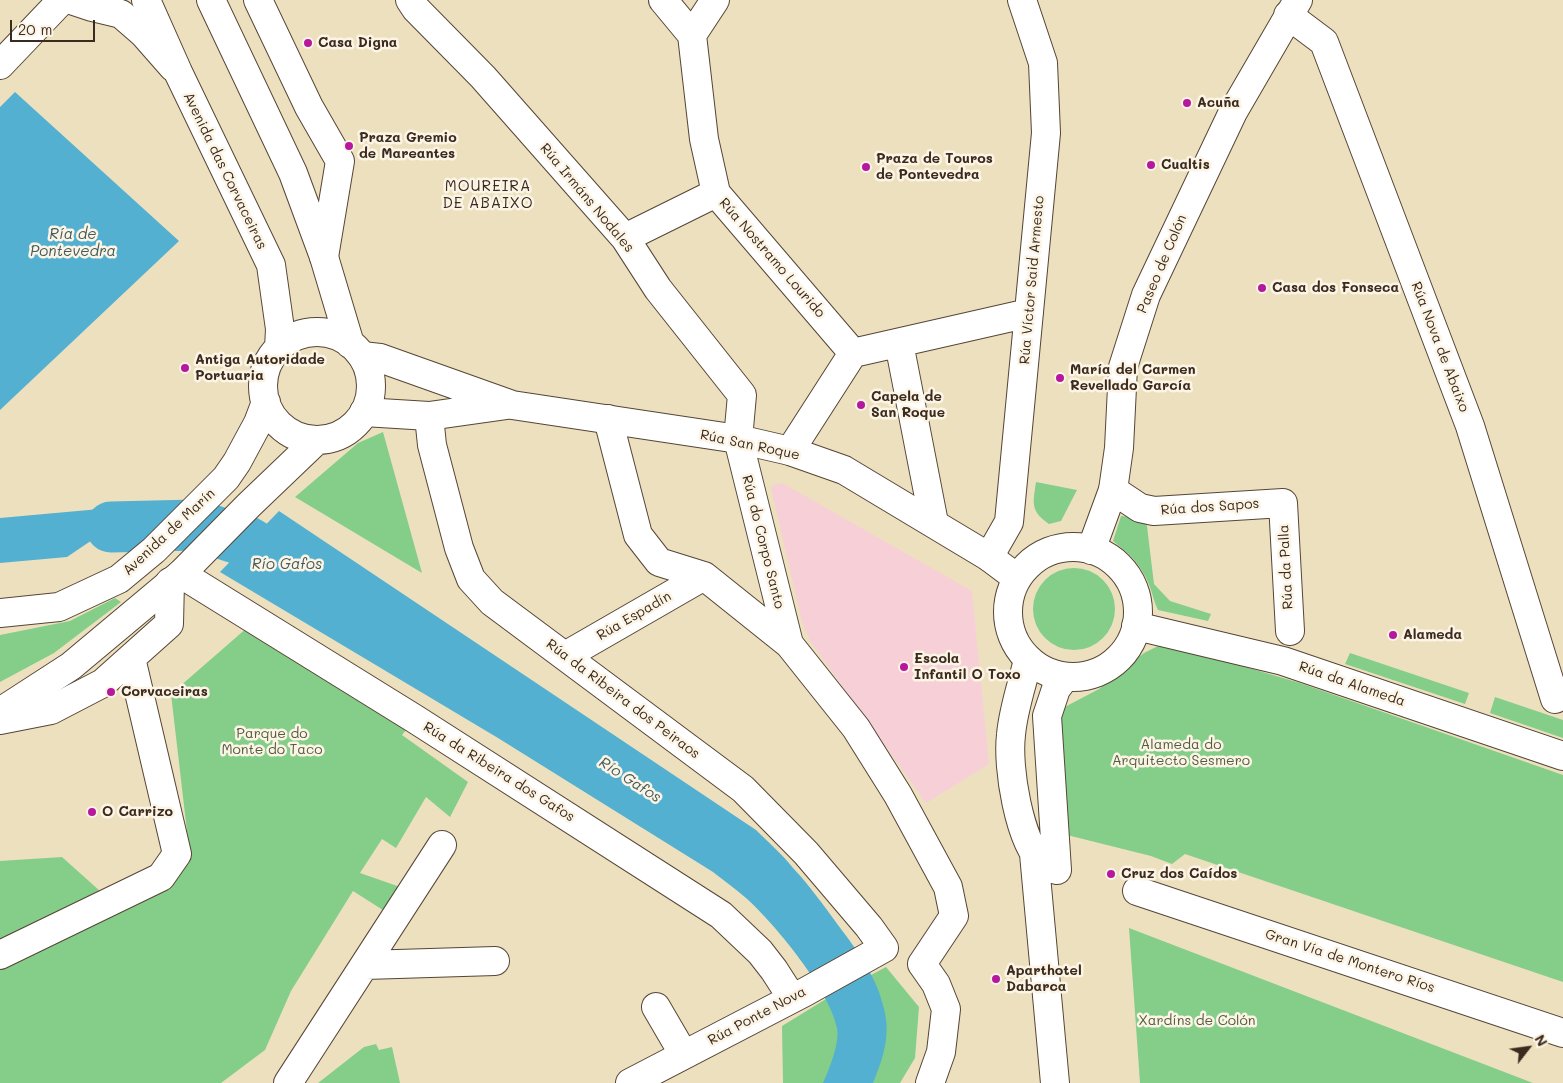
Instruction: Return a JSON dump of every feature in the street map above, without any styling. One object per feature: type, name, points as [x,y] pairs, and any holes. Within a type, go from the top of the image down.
[{"type":"main road","points":[[0,65],[62,0]]},
{"type":"main road","points":[[72,0],[122,14],[144,34],[178,72]]},
{"type":"main road","name":"Avenida das Corvaceiras","points":[[146,0],[178,72],[271,265],[280,329],[279,348]]},
{"type":"main road","points":[[211,0],[293,173],[356,350],[368,369],[371,383],[370,398],[356,424],[345,432],[331,438],[317,440],[300,437],[285,429],[273,418],[266,402],[263,388],[264,373],[270,359],[291,338],[306,333],[321,332],[337,336],[356,350]]},
{"type":"main road","points":[[258,0],[309,106],[340,161],[324,257]]},
{"type":"main road","name":"Rúa Irmáns Nodales","points":[[410,0],[416,9],[483,77],[625,238],[658,288],[742,395],[738,439]]},
{"type":"main road","points":[[663,0],[692,35],[715,0]]},
{"type":"main road","name":"Rúa Víctor Said Armesto","points":[[989,557],[1009,522],[1046,133],[1043,62],[1022,0]]},
{"type":"main road","name":"Paseo de Colón","points":[[1091,550],[1113,490],[1119,448],[1123,367],[1146,295],[1233,112],[1293,8]]},
{"type":"main road","name":"Rúa Nova de Abaixo","points":[[1293,8],[1324,42],[1470,426],[1555,699]]},
{"type":"main road","name":"Rúa Nostramo Lourido","points":[[692,35],[704,139],[716,193],[853,353]]},
{"type":"main road","points":[[625,238],[716,193]]},
{"type":"main road","points":[[790,451],[853,353],[1029,313]]},
{"type":"main road","points":[[898,343],[934,523]]},
{"type":"main road","name":"Rúa San Roque","points":[[356,350],[512,404],[738,439],[790,451],[844,470],[989,557],[1017,578]]},
{"type":"main road","name":"Avenida de Marín","points":[[0,613],[59,607],[119,579],[154,550],[226,478],[258,423],[266,402]]},
{"type":"main road","name":"Rúa San Roque","points":[[364,412],[430,416],[512,404]]},
{"type":"main road","name":"Rúa da Ribeira dos Peiraos","points":[[430,416],[432,446],[445,499],[459,548],[471,579],[492,602],[743,789],[806,853],[869,927],[875,952]]},
{"type":"main road","points":[[608,419],[638,534],[660,562],[704,576],[789,644],[861,735],[898,795],[948,887],[954,916],[922,964]]},
{"type":"main road","name":"Rúa do Corpo Santo","points":[[738,439],[789,644]]},
{"type":"main road","points":[[0,712],[71,666],[182,572],[317,440]]},
{"type":"main road","name":"Rúa dos Sapos","points":[[1113,490],[1140,508],[1154,511],[1283,503]]},
{"type":"main road","name":"Rúa da Palla","points":[[1283,503],[1290,631]]},
{"type":"main road","points":[[1074,547],[1091,550],[1106,556],[1129,579],[1135,594],[1138,610],[1136,626],[1131,641],[1122,655],[1110,665],[1096,673],[1080,677],[1065,677],[1039,668],[1028,660],[1012,635],[1008,621],[1008,606],[1017,578],[1028,565],[1042,555],[1058,549],[1074,547]]},
{"type":"main road","points":[[0,720],[51,710],[103,683],[169,624],[182,572]]},
{"type":"main road","name":"Rúa da Ribeira dos Gafos","points":[[182,572],[446,738],[721,915],[760,952],[774,970],[799,995]]},
{"type":"main road","name":"Rúa Espadín","points":[[564,656],[704,576]]},
{"type":"main road","name":"Rúa da Alameda","points":[[1136,626],[1282,661],[1563,756]]},
{"type":"main road","points":[[0,955],[162,877],[176,854],[131,658]]},
{"type":"main road","points":[[1028,660],[1011,734],[1009,756],[1012,780],[1023,828],[1034,854],[1044,866],[1057,870],[1047,716],[1056,689],[1065,677]]},
{"type":"main road","points":[[288,1083],[442,845]]},
{"type":"main road","points":[[1034,854],[1055,1083]]},
{"type":"main road","name":"Gran Vía de Montero Ríos","points":[[1137,891],[1563,1033]]},
{"type":"main road","points":[[875,952],[922,964],[936,984],[946,1009],[941,1052],[930,1083]]},
{"type":"main road","name":"Rúa Ponte Nova","points":[[630,1083],[799,995],[875,952]]},
{"type":"main road","points":[[365,964],[495,960]]},
{"type":"main road","points":[[656,1006],[684,1054]]},
{"type":"shaded area","name":"Escola Infantil O Toxo","points":[[782,483],[972,591],[989,764],[926,803],[810,641],[802,622],[771,488]]},
{"type":"green space","points":[[383,432],[422,573],[295,497],[358,443]]},
{"type":"green space","points":[[1036,482],[1077,490],[1061,521],[1049,524],[1036,511],[1034,501]]},
{"type":"green space","points":[[1121,516],[1146,518],[1154,584],[1170,601],[1211,614],[1208,621],[1158,610],[1144,573],[1137,563],[1113,541]]},
{"type":"green space","points":[[1066,568],[1082,568],[1097,575],[1108,586],[1115,601],[1112,625],[1103,638],[1082,650],[1066,650],[1051,643],[1040,632],[1033,617],[1033,601],[1040,586],[1051,575]]},
{"type":"green space","points":[[115,598],[121,602],[54,653],[0,682],[0,635],[70,621]]},
{"type":"green space","name":"Parque do Monte do Taco","points":[[256,620],[415,719],[402,735],[468,782],[450,817],[426,797],[396,848],[382,839],[360,873],[403,888],[386,912],[353,891],[291,991],[265,1050],[221,1083],[0,1083],[0,963],[190,857],[171,694]]},
{"type":"green space","name":"Alameda do Arquitecto Sesmero","points":[[1164,643],[1300,683],[1563,775],[1563,982],[1185,854],[1172,864],[1151,856],[1051,831],[1040,720],[1099,689],[1144,653]]},
{"type":"green space","points":[[1350,653],[1469,693],[1465,704],[1345,664]]},
{"type":"green space","points":[[1495,697],[1563,720],[1563,738],[1490,713]]},
{"type":"green space","points":[[62,857],[100,891],[0,942],[0,861]]},
{"type":"green space","name":"Xardíns de Colón","points":[[1129,928],[1533,1083],[1140,1083]]},
{"type":"green space","points":[[886,967],[919,1007],[915,1058],[900,1083],[783,1083],[782,1026],[826,999]]},
{"type":"green space","points":[[376,1044],[379,1050],[392,1047],[400,1083],[318,1083],[364,1047]]},
{"type":"water","name":"Ría de Pontevedra","points":[[15,92],[179,241],[0,410],[0,107]]},
{"type":"water","points":[[144,505],[67,557],[0,563],[0,518]]},
{"type":"water","name":"Río Gafos","points":[[279,511],[756,830],[784,858],[817,896],[859,954],[877,986],[887,1028],[883,1056],[873,1083],[823,1083],[831,1064],[838,1034],[832,1013],[813,977],[786,941],[758,910],[734,888],[713,872],[498,738],[220,572]]},
{"type":"waterway","name":"Río Gafos","points":[[111,527],[196,525],[248,542],[309,579]]},
{"type":"place","name":"Casa Digna","points":[[308,43]]},
{"type":"place","name":"Acuña","points":[[1187,103]]},
{"type":"place","name":"Praza Gremio de Mareantes","points":[[349,146]]},
{"type":"place","name":"Cualtis","points":[[1151,165]]},
{"type":"place","name":"Praza de Touros de Pontevedra","points":[[866,167]]},
{"type":"place","name":"Casa dos Fonseca","points":[[1262,288]]},
{"type":"place","name":"Antiga Autoridade Portuaria","points":[[185,368]]},
{"type":"place","name":"María del Carmen Revellado García","points":[[1060,378]]},
{"type":"place","name":"Capela de San Roque","points":[[861,405]]},
{"type":"place","name":"Alameda","points":[[1393,635]]},
{"type":"place","name":"Escola Infantil O Toxo","points":[[904,667]]},
{"type":"place","name":"Corvaceiras","points":[[111,692]]},
{"type":"place","name":"O Carrizo","points":[[92,812]]},
{"type":"place","name":"Cruz dos Caídos","points":[[1111,874]]},
{"type":"place","name":"Aparthotel Dabarca","points":[[996,979]]},
{"type":"district","name":"MOUREIRA DE ABAIXO","points":[[488,194]]}]
